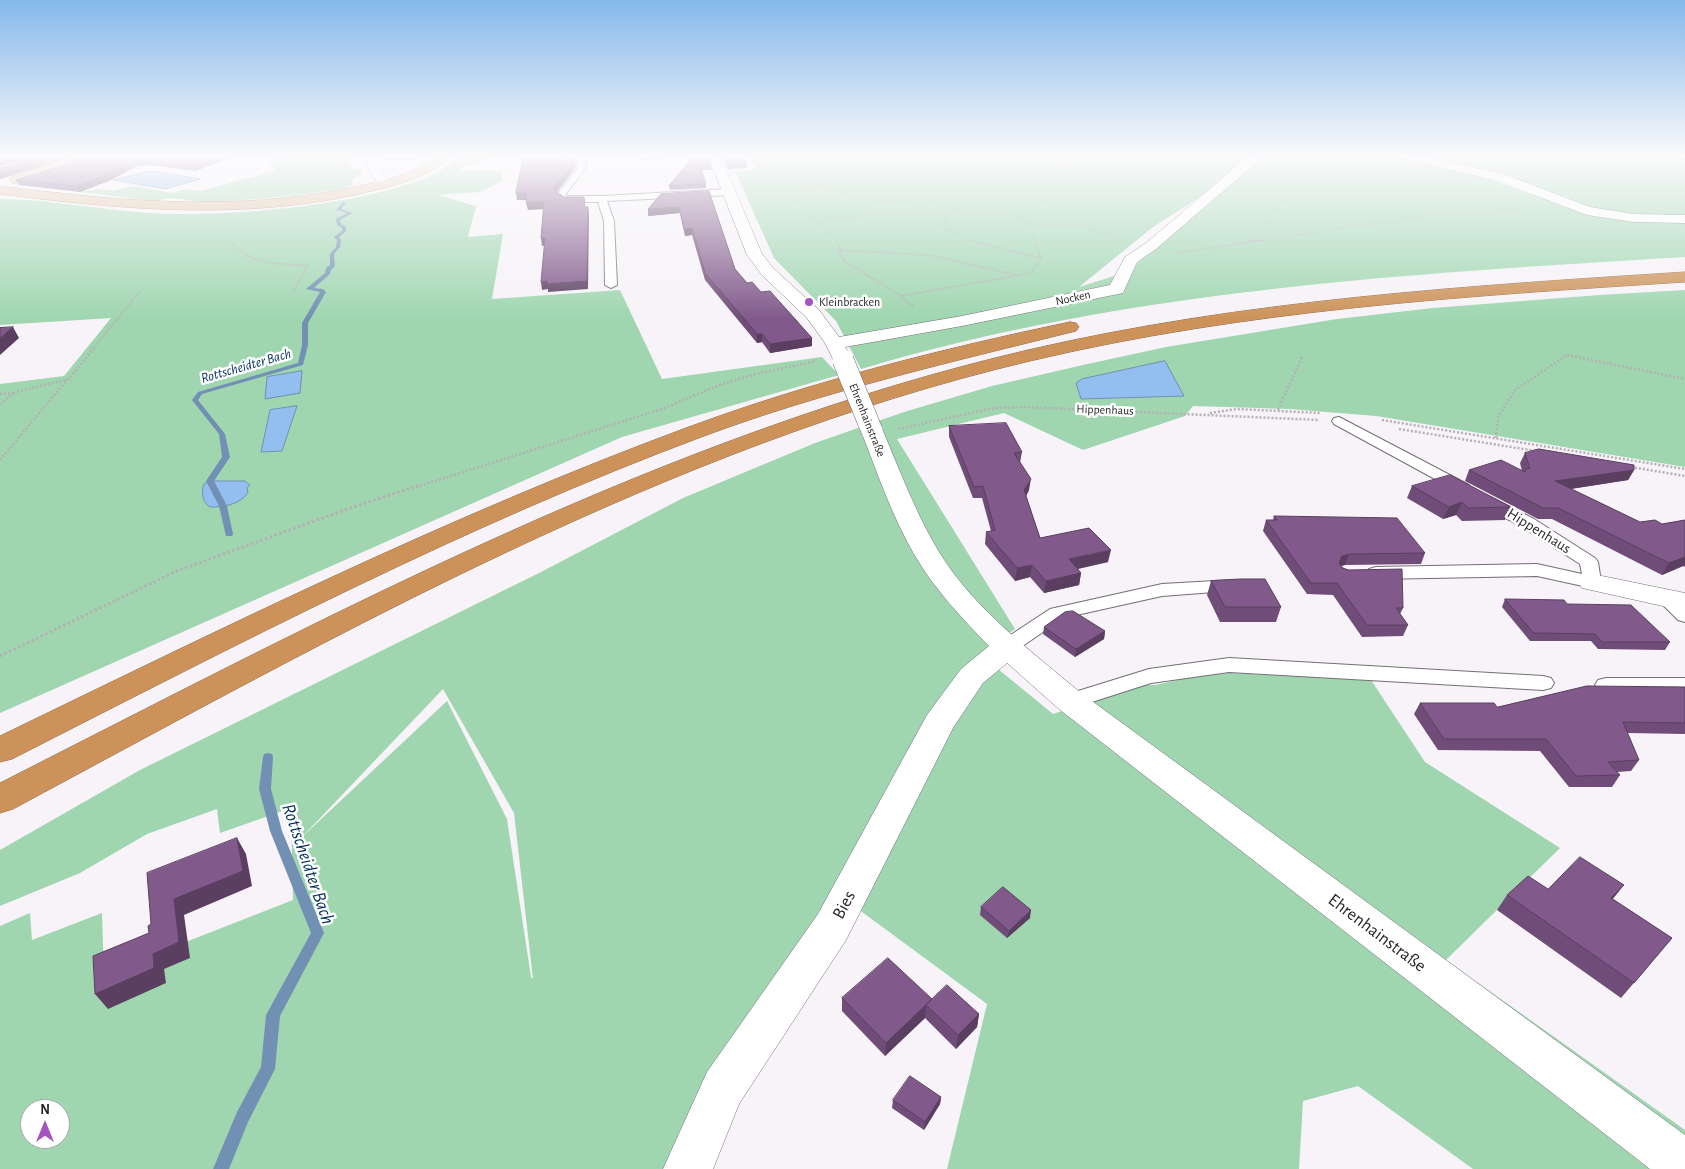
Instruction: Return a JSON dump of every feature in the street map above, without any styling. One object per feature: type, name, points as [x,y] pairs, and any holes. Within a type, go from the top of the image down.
[{"type":"highway","points":[[0,750],[373,569],[550,490],[688,435],[903,366],[1077,325],[1160,311],[1258,298],[1392,284],[1685,265]]},
{"type":"highway","points":[[0,799],[385,601],[576,511],[711,455],[929,382],[1102,339],[1187,324],[1285,310],[1421,296],[1685,277]]},
{"type":"street","name":"Ehrenhainstraße","points":[[736,210],[755,255],[768,272],[813,314],[839,353],[898,494],[927,554],[964,604],[1007,647],[1070,701],[1685,1165]]},
{"type":"street","points":[[1130,260],[1151,246],[1194,210]]},
{"type":"street","points":[[1587,210],[1603,214],[1634,218],[1685,219]]},
{"type":"street","name":"Nocken","points":[[839,353],[962,320],[1117,289],[1130,260]]},
{"type":"street","name":"Hippenhaus","points":[[1592,582],[1679,605]]},
{"type":"street","name":"Bies","points":[[688,1169],[722,1088],[832,927],[939,723],[972,676],[1007,647]]},
{"type":"lane","points":[[605,210],[608,221],[611,285]]},
{"type":"lane","name":"Hippenhaus","points":[[1333,418],[1528,523],[1588,562],[1592,582],[1537,570],[1354,573]]},
{"type":"lane","points":[[1007,647],[1057,613],[1162,590],[1235,586],[1251,581]]},
{"type":"lane","points":[[1070,701],[1149,676],[1229,665],[1543,684]]},
{"type":"lane","points":[[1606,686],[1685,685]]},
{"type":"path","points":[[202,210],[221,225],[242,255],[255,259],[307,266],[293,293]]},
{"type":"path","points":[[805,210],[834,238],[844,261],[901,296],[1031,273],[1041,258]]},
{"type":"path","points":[[1041,258],[970,241],[944,226],[947,210],[1008,213],[1030,224],[1078,225],[1112,237],[1151,246]]},
{"type":"path","points":[[1034,210],[1030,224],[1041,258]]},
{"type":"path","points":[[1249,242],[1274,210]]},
{"type":"path","points":[[1130,260],[1423,216],[1509,210]]},
{"type":"path","points":[[814,219],[871,215],[947,214]]},
{"type":"path","points":[[839,250],[928,255],[1018,275]]},
{"type":"path","points":[[0,460],[140,291]]},
{"type":"path","points":[[0,656],[177,571],[350,508],[665,408],[719,385],[839,353]]},
{"type":"path","points":[[1496,438],[1498,417],[1515,390],[1568,356],[1685,379]]},
{"type":"path","points":[[1278,410],[1302,357]]},
{"type":"path","points":[[0,394],[13,393],[68,379]]},
{"type":"path","points":[[0,405],[13,393]]},
{"type":"path","name":"Hippenhaus","points":[[872,432],[994,408],[1023,407],[1333,418]]},
{"type":"path","points":[[1199,414],[1237,409],[1278,410],[1333,418]]},
{"type":"path","points":[[1376,419],[1685,469]]},
{"type":"path","points":[[1399,429],[1544,453]]},
{"type":"path","points":[[1630,467],[1685,476]]},
{"type":"green space","points":[[0,210],[109,210],[182,214],[267,210],[475,210],[468,237],[503,234],[492,299],[620,290],[662,379],[822,357],[839,375],[622,437],[0,713],[0,384],[64,376],[111,318],[0,325]]},
{"type":"green space","points":[[752,210],[1180,210],[1153,227],[1079,287],[1133,270],[1131,269],[1198,210],[1587,210],[1685,222],[1685,257],[1477,270],[1373,279],[1269,289],[1166,303],[1063,320],[962,342],[861,369],[836,321],[774,258]]},
{"type":"green space","points":[[1595,210],[1685,210],[1685,215],[1636,216]]},
{"type":"green space","points":[[1685,290],[1685,467],[1376,416],[1290,409],[1193,406],[1185,416],[1083,450],[1004,413],[897,439],[1015,629],[981,653],[951,685],[949,723],[981,682],[998,669],[1053,714],[1140,685],[1155,685],[1205,674],[1231,673],[1371,680],[1425,762],[1560,848],[1446,960],[1685,1130],[1685,1169],[1473,1169],[1358,1086],[1303,1101],[1299,1169],[947,1169],[987,1004],[858,909],[667,1169],[0,1169],[0,926],[30,913],[32,940],[102,913],[104,974],[293,900],[291,808],[220,833],[217,809],[147,834],[80,873],[0,906],[0,850],[140,770],[541,572],[683,498],[815,443],[904,412],[992,386],[1083,365],[1166,347],[1337,319],[1433,308]],"holes":[[[443,689],[514,813],[533,979],[531,977],[507,819],[447,701],[302,837]]]},
{"type":"water","points":[[1165,361],[1184,396],[1081,399],[1076,383],[1082,379]]},
{"type":"water","points":[[302,371],[300,393],[265,399],[267,377]]},
{"type":"water","points":[[297,406],[282,451],[261,452],[270,410]]},
{"type":"water","points":[[210,481],[245,481],[250,485],[247,488],[248,493],[236,503],[210,507],[205,502],[202,493],[204,484]]},
{"type":"building","points":[[543,210],[588,210],[587,281],[547,284],[547,281],[541,282],[545,238],[541,238]]},
{"type":"building","points":[[680,210],[715,210],[735,269],[747,283],[752,282],[761,292],[770,291],[812,338],[770,344],[762,334],[757,334],[705,273],[692,228],[684,229]]},
{"type":"building","points":[[13,327],[0,338],[0,328]]},
{"type":"building","points":[[1006,423],[1022,452],[1014,453],[1031,479],[1024,490],[1040,538],[1089,528],[1111,550],[1069,559],[1081,573],[1046,581],[1032,565],[1017,568],[986,532],[995,530],[983,486],[974,487],[949,426]]},
{"type":"building","points":[[1539,449],[1634,465],[1634,470],[1555,481],[1640,522],[1655,520],[1662,524],[1685,520],[1685,557],[1669,563],[1558,508],[1543,508],[1469,470],[1501,460],[1525,472],[1527,468],[1530,469],[1525,453]]},
{"type":"building","points":[[1450,475],[1511,507],[1468,508],[1462,502],[1449,507],[1412,486]]},
{"type":"building","points":[[1274,516],[1397,518],[1425,553],[1349,554],[1342,556],[1339,563],[1342,568],[1349,570],[1402,569],[1403,608],[1396,608],[1408,625],[1367,625],[1337,583],[1311,583],[1266,520],[1277,520]]},
{"type":"building","points":[[1265,579],[1281,607],[1225,607],[1211,581]]},
{"type":"building","points":[[1505,599],[1564,600],[1567,604],[1631,605],[1670,642],[1602,642],[1595,634],[1534,633]]},
{"type":"building","points":[[1073,611],[1105,631],[1076,649],[1044,627],[1065,612]]},
{"type":"building","points":[[1587,686],[1685,687],[1685,723],[1623,722],[1639,760],[1608,762],[1620,775],[1576,776],[1546,739],[1444,739],[1420,703],[1494,703],[1497,707]]},
{"type":"building","points":[[237,838],[243,871],[174,899],[179,942],[153,954],[154,968],[95,994],[93,956],[149,933],[148,926],[151,924],[147,873]]},
{"type":"building","points":[[1580,857],[1624,885],[1611,898],[1672,938],[1634,983],[1507,895],[1528,876],[1548,889]]},
{"type":"building","points":[[1003,887],[1031,910],[1009,931],[981,907]]},
{"type":"building","points":[[888,958],[932,999],[886,1043],[842,998]]},
{"type":"building","points":[[947,985],[979,1014],[958,1035],[926,1005]]},
{"type":"building","points":[[910,1076],[941,1097],[925,1122],[893,1100]]},
{"type":"waterway","name":"Rottscheidter Bach","points":[[229,534],[223,506],[210,481],[226,457],[222,434],[195,400],[200,393],[301,364],[305,345],[305,323],[323,292],[321,290],[309,289],[328,273],[328,269],[333,266],[332,254],[338,247],[339,240],[336,237],[344,231],[344,227],[339,225],[338,219],[351,213],[338,210]]},
{"type":"waterway","name":"Rottscheidter Bach","points":[[221,1169],[242,1117],[268,1069],[273,1015],[318,933],[276,831],[265,789],[268,757]]},
{"type":"place","name":"Kleinbracken","points":[[809,302]]}]
